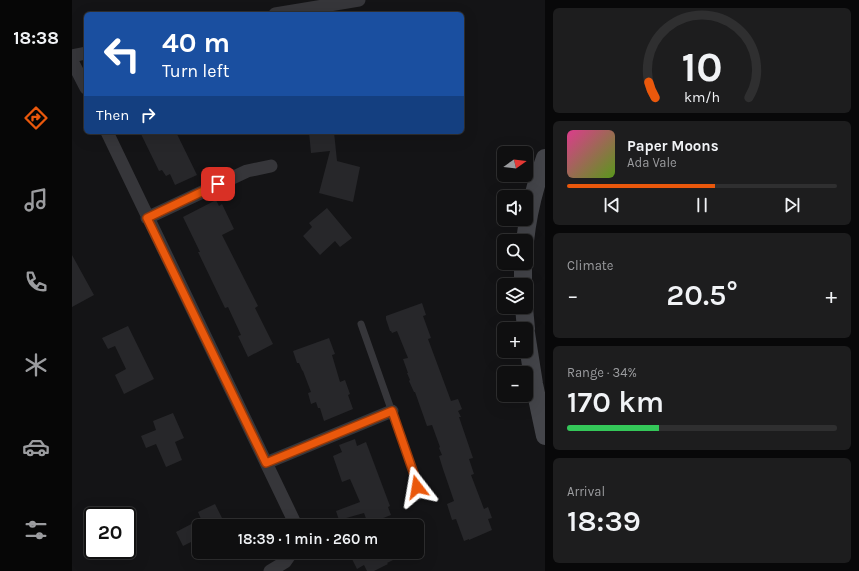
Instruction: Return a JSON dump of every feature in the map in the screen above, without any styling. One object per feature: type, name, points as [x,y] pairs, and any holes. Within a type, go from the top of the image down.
[{"type":"main road","points":[[526,234],[536,185],[545,158]]},
{"type":"main road","points":[[530,358],[545,436]]},
{"type":"street","points":[[287,12],[359,0]]},
{"type":"street","points":[[72,56],[84,53]]},
{"type":"street","points":[[72,61],[84,84]]},
{"type":"street","points":[[108,134],[293,519]]},
{"type":"street","points":[[147,218],[247,171],[271,166]]},
{"type":"street","points":[[266,463],[392,411]]},
{"type":"street","points":[[270,571],[285,562],[287,559]]},
{"type":"lane","points":[[361,324],[415,477],[418,496]]},
{"type":"building","points":[[141,134],[177,134],[197,175],[175,185],[170,174],[166,176],[162,170],[159,171]]},
{"type":"building","points":[[309,134],[334,134],[337,161],[360,167],[353,202],[319,193],[330,151],[311,153]]},
{"type":"building","points":[[216,200],[219,206],[222,204],[234,229],[222,235],[258,306],[255,308],[273,344],[248,357],[238,336],[241,335],[228,307],[225,308],[183,217]]},
{"type":"building","points":[[327,208],[352,238],[340,247],[335,241],[320,255],[303,236],[312,227],[309,223]]},
{"type":"building","points":[[72,255],[94,295],[72,307]]},
{"type":"building","points":[[422,303],[426,315],[423,316],[431,338],[428,339],[451,401],[458,399],[462,409],[458,411],[461,417],[459,417],[473,458],[469,459],[474,474],[471,475],[484,509],[488,507],[492,518],[488,519],[492,530],[464,541],[456,519],[452,520],[447,504],[454,501],[439,456],[442,455],[439,448],[440,447],[432,425],[427,426],[415,392],[409,381],[410,380],[403,359],[408,358],[397,331],[392,333],[390,331],[386,319],[386,316]]},
{"type":"building","points":[[128,326],[154,379],[124,394],[115,375],[126,369],[115,346],[108,349],[102,338]]},
{"type":"building","points":[[329,338],[335,354],[332,355],[340,382],[345,380],[353,409],[324,421],[320,408],[318,408],[316,402],[311,404],[308,393],[311,392],[293,351]]},
{"type":"building","points":[[173,413],[184,438],[175,442],[182,460],[166,467],[156,444],[146,448],[141,436],[156,430],[153,421]]},
{"type":"building","points":[[355,439],[357,446],[366,442],[390,506],[388,507],[391,515],[381,519],[366,519],[364,513],[339,519],[336,511],[360,502],[350,479],[342,482],[333,456],[342,452],[339,445]]},
{"type":"building","points":[[215,504],[222,519],[201,519],[198,512]]},
{"type":"building","points":[[192,524],[192,542],[183,546],[176,532]]},
{"type":"building","points":[[352,559],[395,559],[374,571],[367,571],[364,565],[357,569]]},
{"type":"route","points":[[218,184],[147,218],[266,463],[392,411],[415,477],[417,487]]}]
